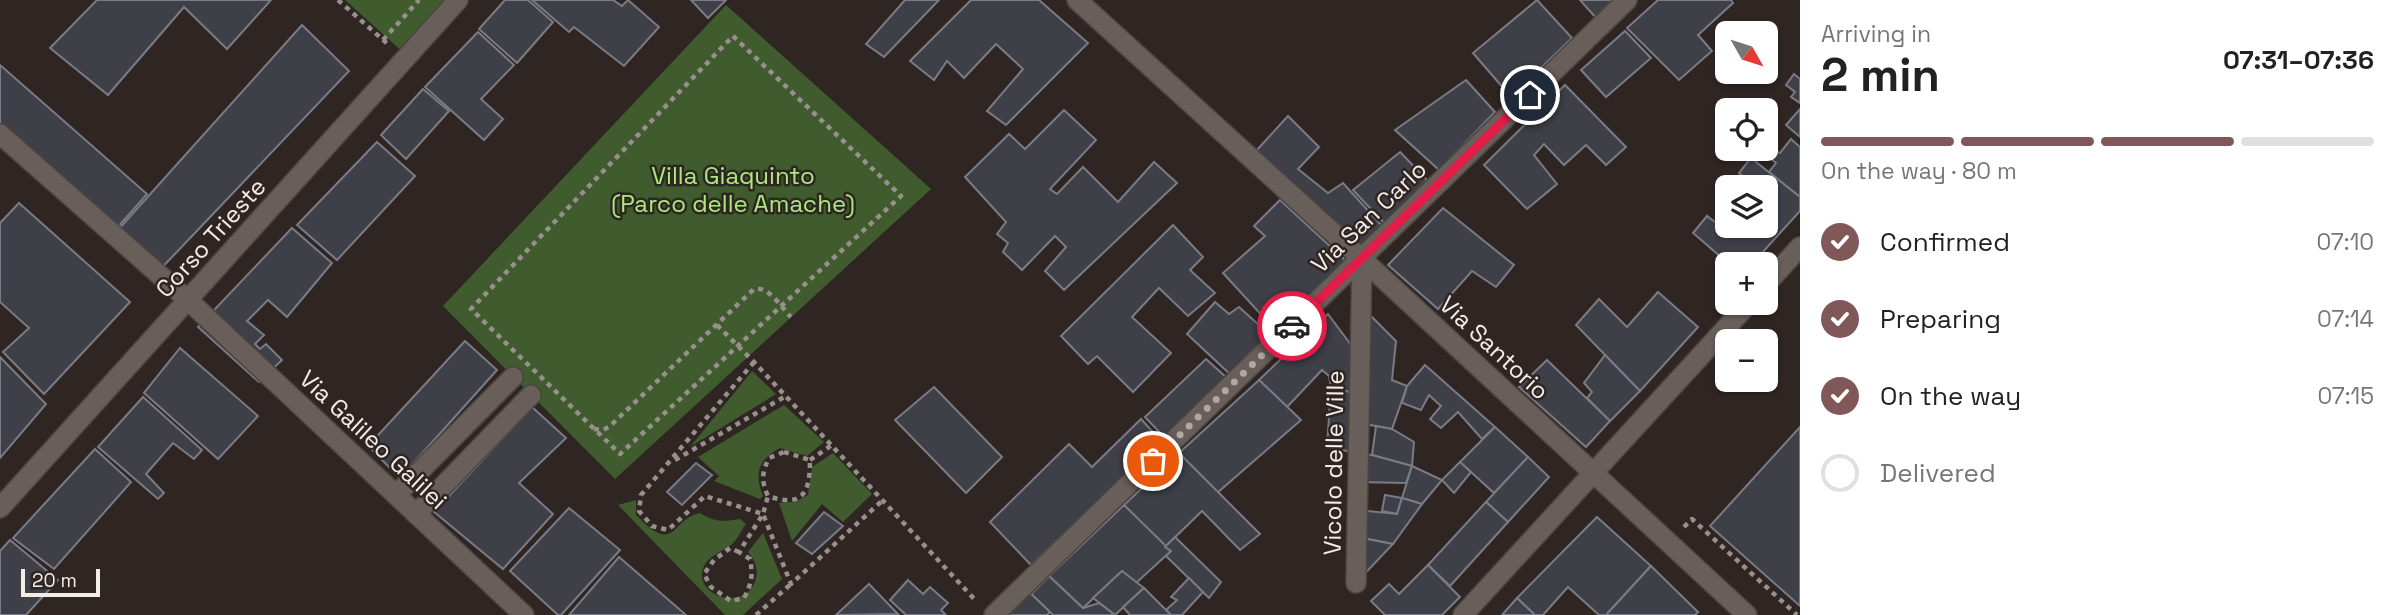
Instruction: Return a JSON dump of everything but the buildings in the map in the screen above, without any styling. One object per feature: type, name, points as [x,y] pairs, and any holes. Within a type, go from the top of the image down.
[{"type":"street","name":"Corso Trieste","points":[[0,508],[458,0]]},
{"type":"street","name":"Via Santorio","points":[[1077,0],[1747,615]]},
{"type":"street","name":"Via San Carlo","points":[[987,610],[1362,259],[1627,0]]},
{"type":"street","name":"Via Galileo Galilei","points":[[0,134],[188,300],[524,615]]},
{"type":"street","points":[[1778,271],[1800,247]]},
{"type":"street","name":"Vicolo delle Ville","points":[[1356,583],[1362,259]]},
{"type":"street","points":[[1463,615],[1738,315]]},
{"type":"street","points":[[396,495],[513,377]]},
{"type":"street","points":[[416,514],[531,395]]},
{"type":"path","points":[[338,0],[405,59]]},
{"type":"path","points":[[383,40],[419,0]]},
{"type":"path","points":[[733,36],[901,196],[737,346],[620,454],[471,309],[733,36]]},
{"type":"path","points":[[594,429],[603,430],[609,427],[754,289],[765,291],[791,317]]},
{"type":"path","points":[[717,324],[987,610]]},
{"type":"path","points":[[754,362],[641,495],[639,511],[652,526],[668,530],[705,496],[763,514]]},
{"type":"path","points":[[671,462],[786,396]]},
{"type":"path","points":[[810,460],[831,445]]},
{"type":"path","points":[[739,552],[763,514],[768,496],[763,485],[763,471],[769,458],[784,452],[810,460]]},
{"type":"path","points":[[768,496],[784,501],[797,498],[806,491],[810,460]]},
{"type":"path","points":[[756,615],[883,500]]},
{"type":"path","points":[[763,514],[791,584]]},
{"type":"path","points":[[1669,543],[1692,519],[1797,615]]},
{"type":"path","points":[[730,548],[739,552],[750,559],[752,584],[744,598],[731,601],[711,587],[704,574],[714,560],[730,548]]},
{"type":"green space","points":[[345,0],[454,0],[405,54]]},
{"type":"green space","name":"Villa Giaquinto (Parco delle Amache)","points":[[726,5],[931,189],[615,479],[443,306]]},
{"type":"green space","points":[[752,371],[776,394],[690,447]]},
{"type":"green space","points":[[784,405],[824,442],[807,456],[780,448],[767,457],[759,474],[763,496],[760,499],[714,481],[719,476],[698,457]]},
{"type":"green space","points":[[833,453],[872,494],[843,522],[822,504],[792,541],[779,503],[795,502],[808,495],[812,467]]},
{"type":"green space","points":[[636,500],[636,515],[659,533],[672,532],[690,517],[700,513],[719,520],[740,519],[746,524],[732,544],[712,556],[704,566],[704,584],[719,596],[739,597],[748,592],[755,582],[756,566],[748,552],[763,533],[782,579],[743,615],[725,615],[618,505]]},
{"type":"way so far","points":[[1153,461],[1292,326]]},
{"type":"route","points":[[1292,326],[1530,95]]}]
